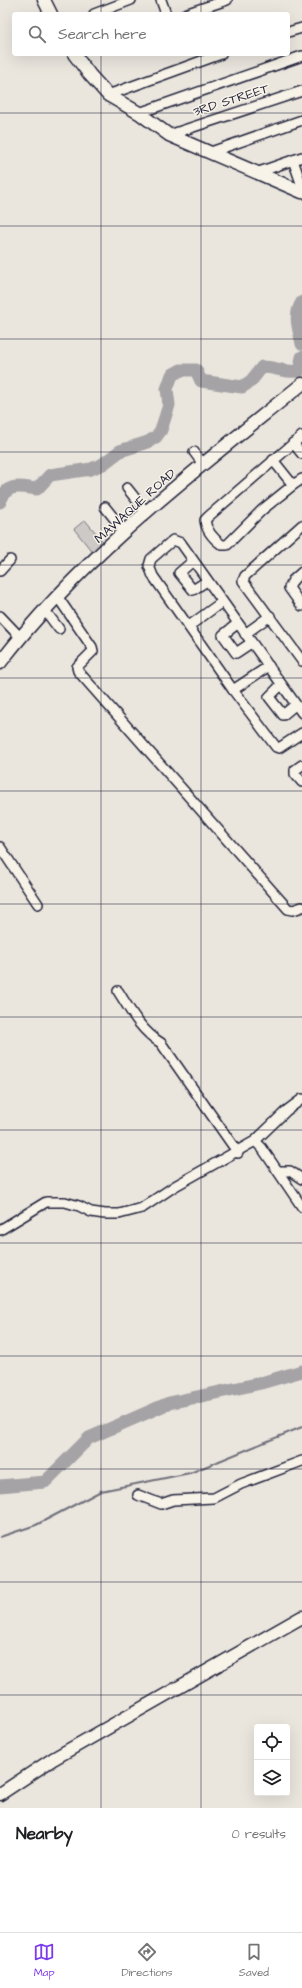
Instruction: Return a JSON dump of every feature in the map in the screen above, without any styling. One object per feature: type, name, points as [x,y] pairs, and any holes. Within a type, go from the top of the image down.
[{"type":"main road","points":[[44,0],[50,12]]},
{"type":"main road","points":[[77,56],[90,75],[108,95],[139,113],[169,135],[302,192]]},
{"type":"main road","name":"MAWAQUE ROAD","points":[[0,663],[20,637],[44,610],[81,572],[203,464],[302,384]]},
{"type":"main road","points":[[0,1794],[53,1759],[302,1617]]},
{"type":"street","points":[[99,12],[131,0]]},
{"type":"street","points":[[161,0],[165,12]]},
{"type":"street","points":[[191,12],[227,0]]},
{"type":"street","points":[[290,31],[302,28]]},
{"type":"street","points":[[108,95],[215,56]]},
{"type":"street","points":[[139,113],[302,56]]},
{"type":"street","name":"3RD STREET","points":[[169,135],[302,91]]},
{"type":"street","points":[[211,152],[302,120]]},
{"type":"street","points":[[256,173],[302,157]]},
{"type":"street","points":[[292,160],[302,186]]},
{"type":"street","points":[[302,436],[205,520],[206,526],[216,540],[222,545],[227,545],[262,510],[302,479]]},
{"type":"street","points":[[293,443],[302,454]]},
{"type":"street","points":[[194,452],[203,464]]},
{"type":"street","points":[[273,460],[293,485]]},
{"type":"street","points":[[127,488],[146,513]]},
{"type":"street","points":[[105,507],[125,532]]},
{"type":"street","points":[[302,525],[245,576],[243,581],[302,661]]},
{"type":"street","points":[[302,713],[237,624],[181,543],[173,540],[151,560],[149,566],[154,576],[276,747],[279,748],[284,746],[302,733]]},
{"type":"street","points":[[0,571],[10,560]]},
{"type":"street","points":[[193,560],[179,573],[194,590],[207,581]]},
{"type":"street","points":[[302,572],[293,580],[289,588],[302,606]]},
{"type":"street","points":[[57,596],[93,650],[77,668],[78,671],[288,909],[293,910],[302,907]]},
{"type":"street","points":[[189,626],[222,602]]},
{"type":"street","points":[[44,610],[59,629]]},
{"type":"street","points":[[0,616],[20,637]]},
{"type":"street","points":[[245,634],[270,616]]},
{"type":"street","points":[[237,624],[224,635],[236,653],[251,643]]},
{"type":"street","points":[[234,690],[268,666]]},
{"type":"street","points":[[281,685],[269,697],[283,715],[295,705]]},
{"type":"street","points":[[302,765],[295,770],[295,772],[302,782]]},
{"type":"street","points":[[0,847],[38,904]]},
{"type":"street","points":[[118,991],[134,1017],[151,1037],[160,1043],[238,1152]]},
{"type":"street","points":[[0,1230],[46,1202],[65,1202],[79,1206],[91,1212],[106,1214],[119,1214],[142,1208],[175,1186],[238,1152],[255,1141],[286,1111],[302,1099]]},
{"type":"street","points":[[255,1141],[278,1171],[302,1207]]},
{"type":"street","points":[[278,1171],[290,1171],[302,1179]]},
{"type":"street","points":[[138,1495],[161,1504],[174,1500],[214,1498],[241,1484],[302,1460]]},
{"type":"shaded area","points":[[85,520],[106,545],[94,554],[74,529]]},
{"type":"waterway","points":[[302,302],[299,307],[297,317],[302,344]]},
{"type":"waterway","points":[[0,502],[6,491],[10,489],[15,487],[37,489],[50,475],[91,469],[103,464],[120,451],[148,442],[156,437],[161,430],[169,405],[167,389],[172,375],[181,370],[196,370],[201,381],[242,387],[251,381],[262,367],[299,371],[302,357]]},
{"type":"waterway","points":[[0,1486],[45,1482],[89,1438],[169,1403],[261,1383],[302,1371]]},
{"type":"waterway","points":[[0,1537],[36,1525],[101,1491],[190,1473],[302,1427]]}]
